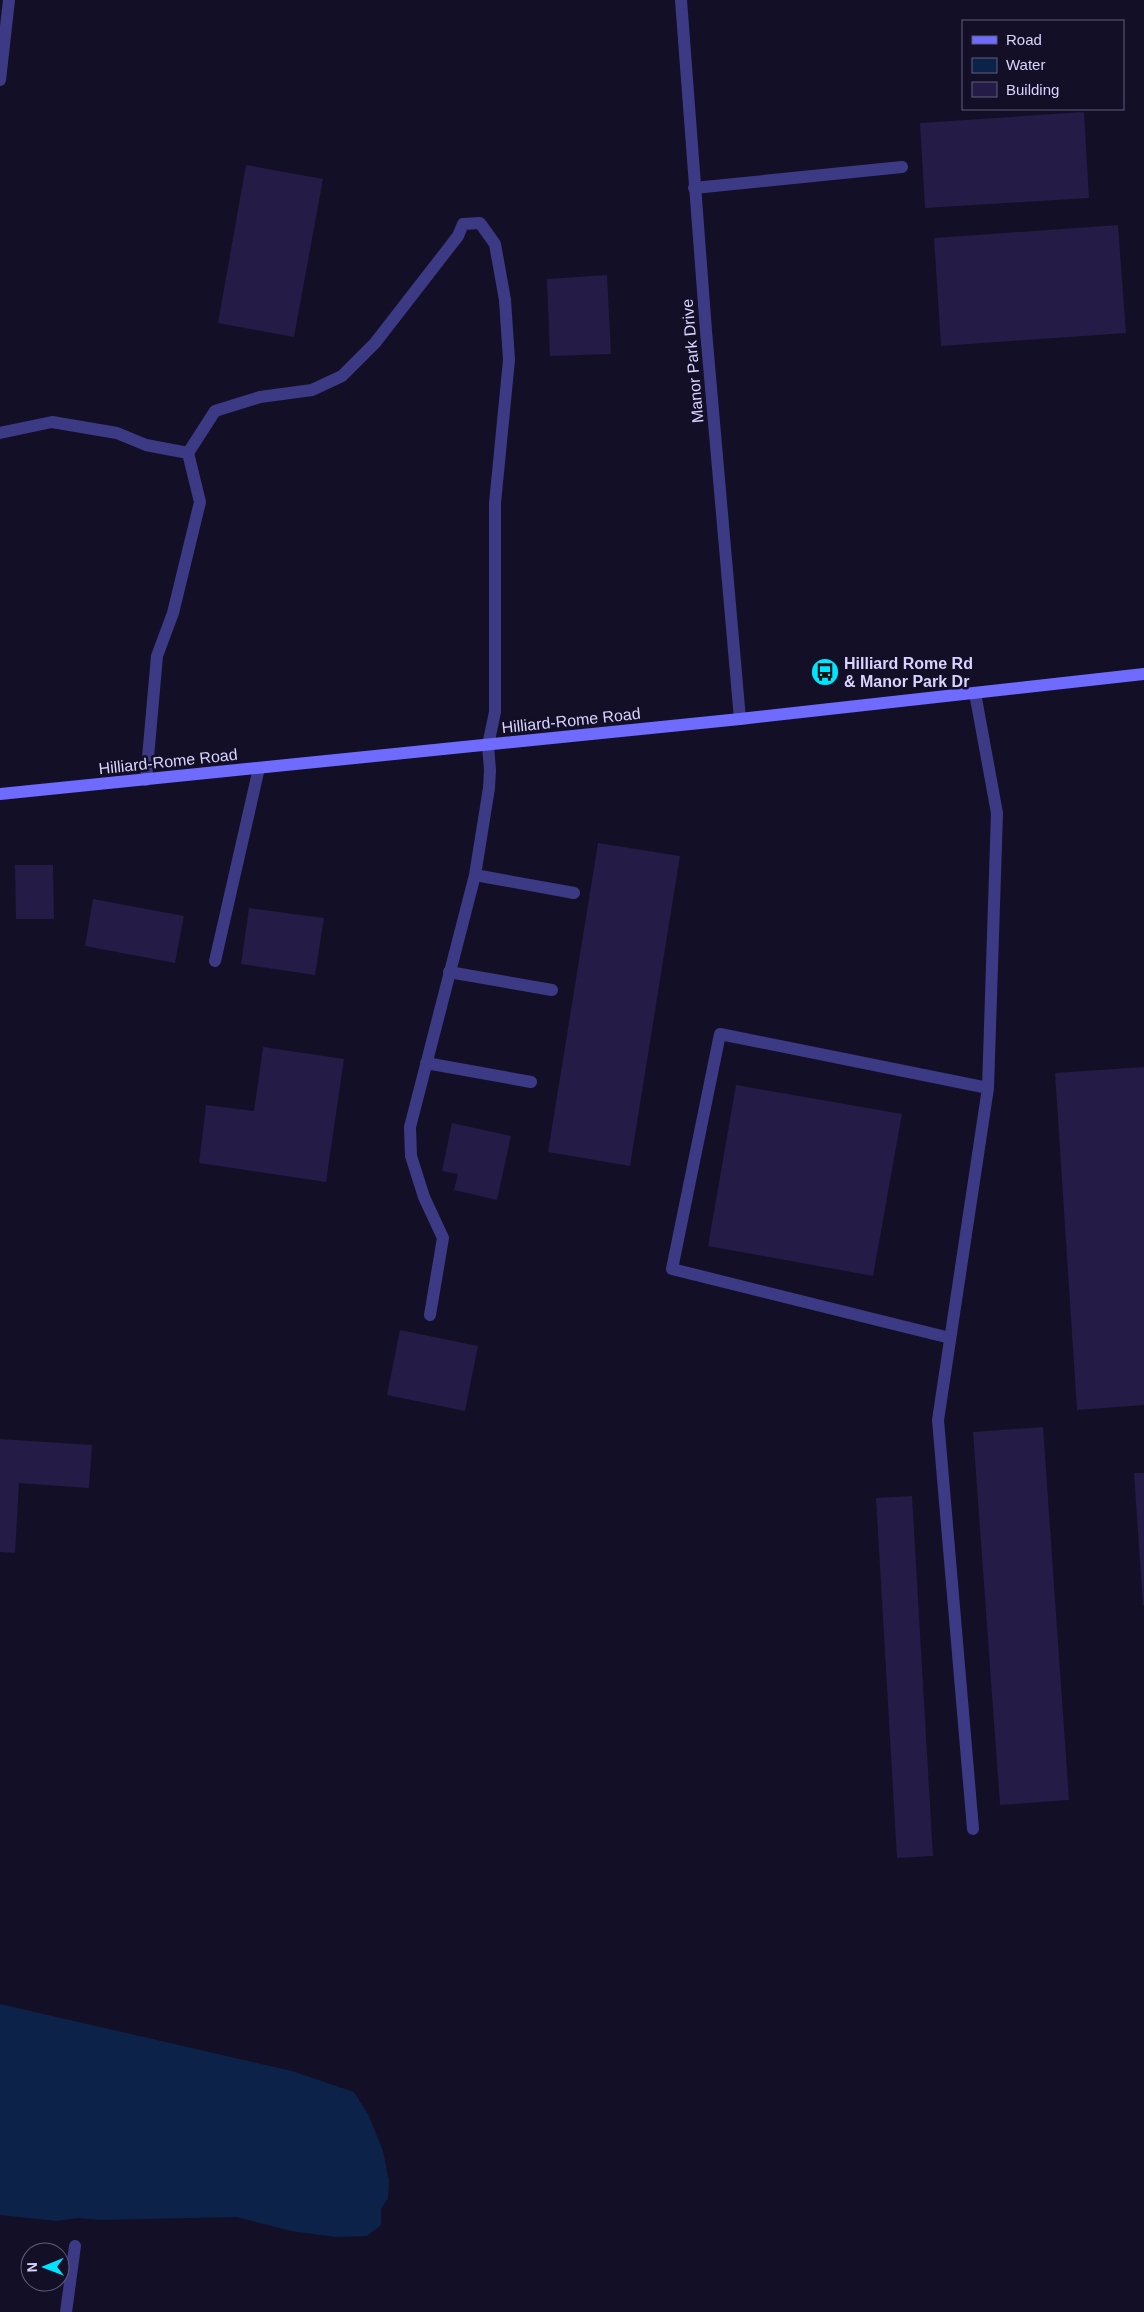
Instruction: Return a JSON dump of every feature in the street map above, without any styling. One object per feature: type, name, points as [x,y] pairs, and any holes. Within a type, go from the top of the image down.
[{"type":"main road","name":"Hilliard-Rome Road","points":[[0,794],[740,719],[1144,674]]},
{"type":"street","points":[[0,80],[9,0]]},
{"type":"street","name":"Manor Park Drive","points":[[681,0],[694,188],[740,719]]},
{"type":"street","points":[[694,188],[902,167]]},
{"type":"street","points":[[146,780],[156,656],[173,613],[200,502],[188,453],[215,410],[260,397],[312,390],[342,376],[375,343],[458,236],[463,224],[480,223],[495,244],[506,300],[509,360],[495,503],[495,712],[488,745],[490,770],[475,875],[410,1127],[411,1156],[424,1197],[443,1238],[430,1315]]},
{"type":"street","points":[[0,433],[52,422],[116,433],[146,446],[188,453]]},
{"type":"street","points":[[973,1829],[938,1420],[988,1088],[998,813],[975,693]]},
{"type":"street","points":[[214,961],[259,768]]},
{"type":"street","points":[[475,875],[574,893]]},
{"type":"street","points":[[449,972],[552,990]]},
{"type":"street","points":[[950,1338],[672,1269],[720,1034],[988,1088]]},
{"type":"street","points":[[426,1063],[531,1082]]},
{"type":"street","points":[[66,2312],[75,2246]]},
{"type":"water","points":[[0,2004],[292,2071],[354,2092],[369,2116],[383,2151],[389,2181],[388,2199],[381,2208],[381,2225],[367,2236],[336,2237],[291,2231],[237,2217],[100,2220],[78,2218],[57,2221],[0,2215]]},
{"type":"building","points":[[1084,112],[1089,198],[925,208],[920,123]]},
{"type":"building","points":[[246,165],[323,179],[294,337],[218,323]]},
{"type":"building","points":[[1118,225],[1126,333],[941,346],[934,238]]},
{"type":"building","points":[[607,275],[611,354],[550,356],[547,279]]},
{"type":"building","points":[[598,843],[680,856],[630,1166],[548,1152]]},
{"type":"building","points":[[15,865],[53,865],[54,919],[16,919]]},
{"type":"building","points":[[93,899],[184,916],[175,963],[85,946]]},
{"type":"building","points":[[249,908],[324,918],[315,975],[241,964]]},
{"type":"building","points":[[263,1047],[344,1059],[326,1182],[199,1163],[206,1105],[254,1111]]},
{"type":"building","points":[[1144,1067],[1144,1405],[1077,1410],[1055,1073]]},
{"type":"building","points":[[736,1085],[902,1114],[873,1276],[708,1246]]},
{"type":"building","points":[[452,1123],[511,1136],[497,1200],[454,1190],[458,1174],[442,1171]]},
{"type":"building","points":[[400,1330],[478,1346],[465,1411],[387,1395]]},
{"type":"building","points":[[1043,1427],[1069,1800],[1000,1805],[973,1432]]},
{"type":"building","points":[[0,1439],[92,1445],[89,1488],[19,1483],[15,1553],[0,1552]]},
{"type":"building","points":[[1134,1473],[1144,1473],[1144,1605],[1143,1605]]},
{"type":"building","points":[[912,1496],[933,1856],[897,1858],[876,1498]]},
{"type":"place","name":"Hilliard Rome Rd & Manor Park Dr","points":[[825,672]]}]
